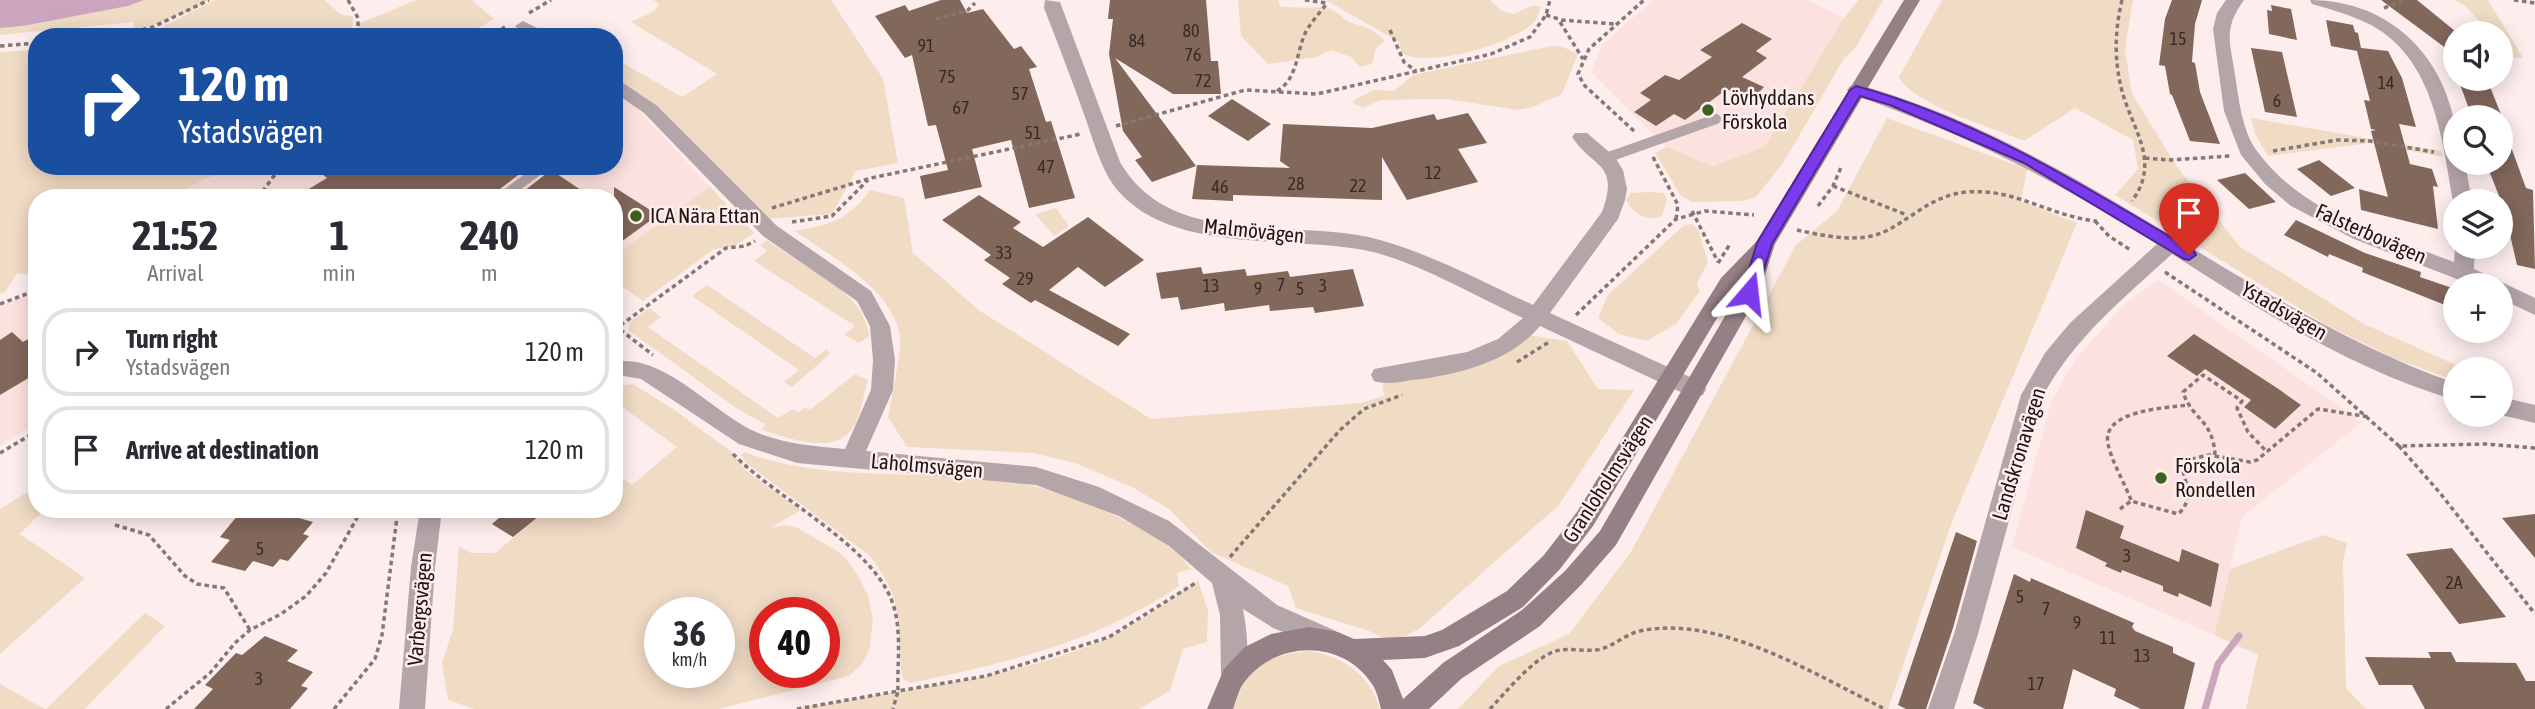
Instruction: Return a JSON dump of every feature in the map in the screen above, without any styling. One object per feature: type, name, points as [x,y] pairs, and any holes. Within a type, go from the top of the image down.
[{"type":"street","name":"Granloholmsvägen","points":[[1354,650],[1424,647],[1450,638],[1515,599],[1552,562],[1585,519],[1728,283],[1765,243],[1912,0]]},
{"type":"street","name":"Falsterbovägen","points":[[2236,0],[2229,5],[2221,24],[2222,48],[2236,119],[2250,155],[2280,186],[2325,218],[2386,244],[2464,272]]},
{"type":"street","points":[[2318,0],[2368,16],[2408,43],[2422,59],[2443,113]]},
{"type":"street","name":"Malmövägen","points":[[1052,2],[1111,162],[1125,187],[1139,200],[1183,223],[1218,231],[1335,238],[1377,246],[1412,258],[1695,389]]},
{"type":"street","name":"Laholmsvägen","points":[[623,90],[650,109],[770,231],[864,296],[880,326],[884,360],[882,390],[852,458],[1036,476],[1072,487],[1132,512],[1165,532],[1269,614],[1328,640]]},
{"type":"street","name":"Ystadsvägen","points":[[1856,90],[1895,102],[2029,160],[2303,324],[2356,352],[2443,387]]},
{"type":"street","points":[[1382,375],[1422,372],[1462,362],[1496,348],[1520,334],[1536,315],[1611,214],[1620,183],[1606,158],[1581,136]]},
{"type":"street","name":"Granloholmsvägen","points":[[1411,709],[1452,671],[1531,618],[1573,578],[1608,538],[1749,293],[1765,243]]},
{"type":"street","name":"Landskronavägen","points":[[1941,709],[1966,634],[2032,395],[2052,359],[2077,329],[2170,244]]},
{"type":"street","points":[[2464,272],[2465,259]]},
{"type":"street","points":[[2513,296],[2535,307]]},
{"type":"street","points":[[623,368],[646,372],[747,438],[797,454],[852,458]]},
{"type":"street","points":[[2513,409],[2534,415]]},
{"type":"street","name":"Varbergsvägen","points":[[412,709],[423,567],[430,518]]},
{"type":"street","points":[[1222,697],[1235,629],[1223,580]]},
{"type":"street","points":[[1222,697],[1257,651],[1278,642],[1302,637],[1328,640],[1354,650],[1378,671],[1392,697],[1394,709]]},
{"type":"lane","points":[[1606,158],[1716,119]]},
{"type":"lane","points":[[513,189],[532,175]]},
{"type":"path","points":[[149,28],[191,11],[209,0]]},
{"type":"path","points":[[348,0],[358,18],[358,28]]},
{"type":"path","points":[[1275,92],[1287,85],[1300,54],[1304,35],[1327,3],[1305,0]]},
{"type":"path","points":[[1131,122],[1245,90],[1317,94],[1510,47],[1530,37],[1546,15],[1550,0]]},
{"type":"path","points":[[1644,0],[1589,49],[1578,74],[1585,86],[1627,123],[1646,146],[1678,205],[1676,219]]},
{"type":"path","points":[[2514,0],[2535,3]]},
{"type":"path","points":[[936,19],[968,10],[975,3]]},
{"type":"path","points":[[1546,15],[1560,23],[1583,59]]},
{"type":"path","points":[[1560,23],[1592,20],[1615,24]]},
{"type":"path","points":[[1391,30],[1404,62],[1416,71]]},
{"type":"path","points":[[0,46],[28,44]]},
{"type":"path","points":[[752,214],[871,178],[1054,140]]},
{"type":"path","points":[[2145,159],[2250,155],[2337,140],[2370,141],[2443,157]]},
{"type":"path","points":[[1818,206],[1833,186],[1842,165]]},
{"type":"path","points":[[623,322],[726,248],[745,246],[783,222],[823,221],[838,215],[871,178]]},
{"type":"path","points":[[1833,186],[1907,215]]},
{"type":"path","points":[[1692,211],[1718,262]]},
{"type":"path","points":[[2095,221],[2109,236],[2256,331],[2372,417],[2440,493],[2535,614]]},
{"type":"path","points":[[0,304],[28,293]]},
{"type":"path","points":[[2215,455],[2215,443],[2206,420],[2188,405],[2183,392],[2203,375],[2242,401],[2237,408],[2240,422],[2251,438],[2267,452]]},
{"type":"path","points":[[2131,500],[2108,444],[2108,428],[2114,421],[2124,417],[2188,405]]},
{"type":"path","points":[[2131,500],[2178,514],[2185,510],[2189,501],[2181,465],[2183,461],[2215,455],[2250,462],[2267,452],[2318,409],[2372,417]]},
{"type":"path","points":[[0,453],[28,436]]},
{"type":"path","points":[[2399,446],[2485,444],[2535,448]]},
{"type":"path","points":[[733,453],[745,470],[821,525],[863,560],[881,580],[894,603],[897,634],[898,691],[893,709]]},
{"type":"path","points":[[2120,509],[2131,500]]},
{"type":"path","points":[[166,709],[210,673],[235,643],[250,630],[281,614],[306,596],[326,573],[357,518]]},
{"type":"path","points":[[334,709],[374,659],[382,635],[397,518]]},
{"type":"path","points":[[115,525],[149,535],[185,576],[197,584],[223,588],[229,593],[250,630]]},
{"type":"path","points":[[797,709],[986,677],[1109,637],[1198,581]]},
{"type":"path","points":[[1490,709],[1553,652],[1590,652],[1611,646],[1639,631],[1668,629],[1712,633],[1752,646],[1885,709]]},
{"type":"shaded area","points":[[0,0],[144,0],[128,6],[0,28]]},
{"type":"shaded area","points":[[144,0],[209,0],[191,11],[144,28],[133,28],[134,22],[72,28],[28,28],[28,32],[0,35],[0,28],[128,6]]},
{"type":"shaded area","points":[[215,0],[324,0],[342,15],[353,16],[352,28],[160,28]]},
{"type":"shaded area","points":[[416,0],[472,0],[494,19],[478,28],[358,28],[358,24]]},
{"type":"shaded area","points":[[653,0],[831,0],[883,79],[898,163],[856,171],[832,214],[768,219],[623,86],[623,63],[682,97],[717,74],[631,22],[654,11],[659,4]]},
{"type":"shaded area","points":[[1238,0],[1278,0],[1280,6],[1331,9],[1347,21],[1373,31],[1385,41],[1376,48],[1372,64],[1360,67],[1351,57],[1331,50],[1317,57],[1268,64],[1241,36]]},
{"type":"shaded area","points":[[1326,0],[1490,0],[1502,11],[1514,14],[1534,5],[1541,7],[1534,22],[1508,38],[1470,52],[1431,58],[1402,53],[1399,42]]},
{"type":"shaded area","name":"Lövhyddans Förskola","points":[[1653,0],[1807,0],[1844,18],[1764,147],[1713,166],[1666,147],[1591,72],[1602,45]]},
{"type":"shaded area","points":[[1858,0],[1883,0],[1856,47],[1843,60],[1785,160],[1756,197],[1742,201],[1692,202],[1681,196],[1655,153],[1666,147],[1713,166],[1764,147]]},
{"type":"shaded area","points":[[1942,0],[2133,0],[2125,49],[2132,94],[2178,168],[2240,247],[2364,324],[2443,359],[2443,376],[2396,359],[2330,327],[2115,195],[2138,169],[2133,140],[2075,108],[2024,141],[1937,106],[1920,97],[1899,77]]},
{"type":"shaded area","points":[[2454,0],[2488,0],[2501,21],[2479,21],[2464,5]]},
{"type":"shaded area","points":[[2513,41],[2523,58],[2513,57]]},
{"type":"shaded area","points":[[1551,46],[1563,47],[1578,54],[1562,94],[1533,107],[1518,110],[1446,99],[1381,100],[1363,108],[1353,103],[1355,99],[1375,90],[1394,91],[1413,75]]},
{"type":"shaded area","points":[[28,50],[28,175],[217,175],[187,189],[28,189],[28,275],[17,273],[6,291],[0,294],[0,52]]},
{"type":"shaded area","points":[[623,99],[635,106],[710,187],[623,250],[623,189],[187,189],[217,175],[623,175]]},
{"type":"shaded area","points":[[1887,118],[2027,169],[2021,201],[2077,223],[1952,522],[1888,709],[1458,709],[1499,666],[1569,634],[1631,552],[1796,245],[1837,211]]},
{"type":"shaded area","points":[[2251,118],[2441,151],[2443,157],[2369,143],[2268,156],[2255,134]]},
{"type":"shaded area","points":[[710,187],[754,233],[734,246],[714,249],[643,301],[623,287],[623,250]]},
{"type":"shaded area","points":[[870,190],[904,198],[913,253],[980,311],[1151,419],[1361,403],[1384,396],[1382,375],[1442,367],[1520,334],[1567,341],[1598,389],[1634,390],[1559,505],[1419,629],[1393,642],[1369,631],[1296,608],[1288,586],[1211,552],[1169,509],[1132,487],[1075,463],[1033,453],[907,447],[888,417],[900,343],[895,319],[886,303],[858,275],[795,231],[837,220],[854,209]]},
{"type":"shaded area","points":[[1631,193],[1664,193],[1667,200],[1662,216],[1641,216],[1626,200]]},
{"type":"shaded area","points":[[1056,208],[1069,226],[1054,236],[1035,214]]},
{"type":"shaded area","points":[[1692,224],[1698,229],[1708,262],[1697,283],[1700,291],[1676,324],[1646,341],[1619,334],[1598,318],[1608,295],[1684,225]]},
{"type":"shaded area","points":[[767,240],[826,278],[848,296],[861,312],[870,336],[859,343],[844,335],[855,326],[754,261],[767,251],[760,245]]},
{"type":"shaded area","name":"Förskola Rondellen","points":[[2158,280],[2362,422],[2242,517],[2214,635],[2012,547],[2051,402],[2076,358],[2126,303]]},
{"type":"shaded area","points":[[707,285],[815,358],[827,349],[830,354],[792,387],[784,382],[799,370],[692,296]]},
{"type":"shaded area","points":[[28,295],[28,429],[0,446],[0,307]]},
{"type":"shaded area","points":[[649,308],[661,317],[648,327],[778,418],[793,409],[799,412],[804,408],[811,409],[855,374],[868,380],[856,422],[848,433],[838,440],[826,443],[799,441],[762,430],[765,424],[739,410],[628,330],[631,321]]},
{"type":"shaded area","points":[[633,384],[673,409],[733,453],[745,470],[801,510],[770,528],[786,525],[798,528],[847,560],[868,596],[873,619],[870,647],[863,663],[849,676],[840,678],[840,597],[749,597],[749,688],[801,688],[718,709],[474,709],[448,700],[442,663],[453,629],[459,546],[471,553],[495,553],[537,518],[623,518],[623,478],[632,485],[677,447],[623,408],[623,386]]},
{"type":"shaded area","points":[[744,452],[811,469],[984,478],[1047,489],[1089,503],[1146,532],[1171,548],[1191,569],[1177,573],[1179,586],[1116,622],[1084,636],[1016,658],[911,683],[903,679],[898,616],[891,590],[870,556],[746,463],[741,455]]},
{"type":"shaded area","points":[[28,492],[28,518],[36,518],[20,534],[85,578],[0,654],[0,509]]},
{"type":"shaded area","points":[[2323,535],[2347,543],[2343,562],[2346,688],[2366,709],[2246,709],[2258,655],[2214,635],[2230,569]]},
{"type":"shaded area","points":[[1198,581],[1208,610],[1207,642],[1183,649],[1170,691],[1139,709],[894,709],[895,705],[893,709],[797,709],[955,682],[1071,653],[1120,632]]},
{"type":"shaded area","points":[[145,613],[165,626],[85,709],[46,709]]},
{"type":"shaded area","points":[[1311,651],[1335,658],[1354,670],[1369,686],[1380,709],[1232,709],[1243,683],[1260,665],[1283,655]]},
{"type":"shaded area","points":[[0,684],[45,709],[0,709]]},
{"type":"building","points":[[941,0],[960,0],[967,13],[983,9],[1014,49],[1021,46],[1037,67],[1029,69],[1046,122],[1051,121],[1075,198],[1029,208],[1011,140],[972,149],[982,187],[925,199],[920,176],[948,170],[936,125],[928,126],[912,55],[905,58],[875,16],[905,5],[909,11]]},
{"type":"building","points":[[1110,0],[1206,0],[1211,61],[1218,61],[1221,94],[1173,94],[1115,58],[1196,166],[1152,182],[1135,160],[1142,157],[1123,131],[1109,54],[1113,19],[1108,19]]},
{"type":"building","points":[[2172,0],[2202,0],[2195,24],[2192,62],[2195,63],[2200,92],[2220,144],[2190,141],[2170,94],[2165,66],[2159,65],[2165,19]]},
{"type":"building","points":[[2381,0],[2417,0],[2443,21],[2443,46]]},
{"type":"building","points":[[2271,5],[2291,9],[2297,40],[2269,34],[2267,10],[2272,11]]},
{"type":"building","points":[[2326,20],[2353,25],[2361,48],[2388,51],[2402,78],[2416,127],[2399,124],[2410,164],[2432,169],[2438,187],[2433,186],[2438,229],[2361,210],[2359,189],[2388,197],[2371,131],[2376,130],[2371,129],[2364,100],[2370,101],[2357,51],[2331,46]]},
{"type":"building","points":[[1742,23],[1772,39],[1756,51],[1767,58],[1742,77],[1764,87],[1751,101],[1727,89],[1685,120],[1674,114],[1656,126],[1634,112],[1651,100],[1640,93],[1665,75],[1679,80],[1712,57],[1700,50]]},
{"type":"building","points":[[2251,48],[2282,52],[2297,117],[2265,112]]},
{"type":"building","points":[[2462,91],[2492,91],[2497,105],[2468,105]]},
{"type":"building","points":[[1232,99],[1271,124],[1248,141],[1208,116]]},
{"type":"building","points":[[1468,113],[1487,143],[1458,149],[1478,182],[1407,200],[1382,157],[1382,200],[1233,195],[1233,201],[1192,199],[1197,165],[1290,168],[1280,161],[1283,124],[1372,128],[1434,114],[1437,120]]},
{"type":"building","points":[[2513,152],[2526,188],[2533,190],[2535,269],[2517,265],[2513,248],[2513,189],[2496,189],[2491,175],[2513,175]]},
{"type":"building","points":[[2319,160],[2355,188],[2331,196],[2297,169]]},
{"type":"building","points":[[2245,173],[2276,202],[2249,209],[2217,180]]},
{"type":"building","points":[[323,175],[518,175],[500,189],[309,189],[327,178]]},
{"type":"building","points":[[545,175],[558,175],[580,189],[527,189]]},
{"type":"building","points":[[623,193],[658,215],[623,240]]},
{"type":"building","points":[[979,195],[1021,222],[1013,228],[1043,247],[1088,217],[1144,260],[1105,287],[1078,267],[1049,290],[1130,334],[1118,346],[1035,300],[1031,303],[1002,284],[1010,278],[984,260],[991,255],[942,220]]},
{"type":"building","points":[[2296,220],[2365,253],[2421,272],[2420,277],[2443,285],[2443,304],[2362,272],[2363,268],[2329,254],[2328,257],[2284,235]]},
{"type":"building","points":[[1201,267],[1203,274],[1245,269],[1247,276],[1288,271],[1290,277],[1353,269],[1364,306],[1315,313],[1313,307],[1270,311],[1269,305],[1225,311],[1224,303],[1181,310],[1178,297],[1161,299],[1156,273]]},
{"type":"building","points":[[12,332],[23,342],[28,339],[28,378],[0,395],[0,340]]},
{"type":"building","points":[[2194,334],[2301,405],[2275,429],[2244,407],[2251,400],[2205,369],[2197,376],[2167,356]]},
{"type":"building","points":[[2086,510],[2124,526],[2120,538],[2179,562],[2182,549],[2219,564],[2211,607],[2179,593],[2178,597],[2163,591],[2163,586],[2122,570],[2121,573],[2076,548]]},
{"type":"building","points":[[2535,514],[2535,558],[2502,518]]},
{"type":"building","points":[[236,518],[299,518],[313,522],[303,534],[309,536],[288,561],[280,559],[273,567],[253,561],[245,571],[211,562],[230,540],[220,537]]},
{"type":"building","points":[[499,518],[537,518],[513,537],[492,524]]},
{"type":"building","points":[[1956,532],[1977,541],[1953,628],[1926,709],[1906,709],[1898,705]]},
{"type":"building","points":[[2452,548],[2506,617],[2459,624],[2406,554]]},
{"type":"building","points":[[2014,574],[2030,582],[2031,578],[2134,623],[2132,627],[2135,631],[2173,647],[2173,653],[2195,663],[2184,709],[2141,709],[2114,696],[2116,689],[2073,669],[2063,709],[1985,709],[1973,703]]},
{"type":"building","points":[[265,636],[298,650],[287,661],[313,672],[301,686],[308,688],[290,709],[194,709],[213,689],[205,685],[236,653],[242,655]]},
{"type":"building","points":[[2428,652],[2451,652],[2456,662],[2516,663],[2526,681],[2535,681],[2535,709],[2425,709],[2412,685],[2379,685],[2365,657],[2431,658]]},
{"type":"waterway","points":[[2205,709],[2218,664],[2239,636]]},
{"type":"place","name":"Lövhyddans Förskola","points":[[1708,110]]},
{"type":"place","name":"ICA Nära Ettan","points":[[636,216]]},
{"type":"place","name":"Förskola Rondellen","points":[[2161,478]]},
{"type":"route","points":[[1749,293],[1765,243],[1856,90],[1895,102],[2029,160],[2076,185],[2189,255]]}]
